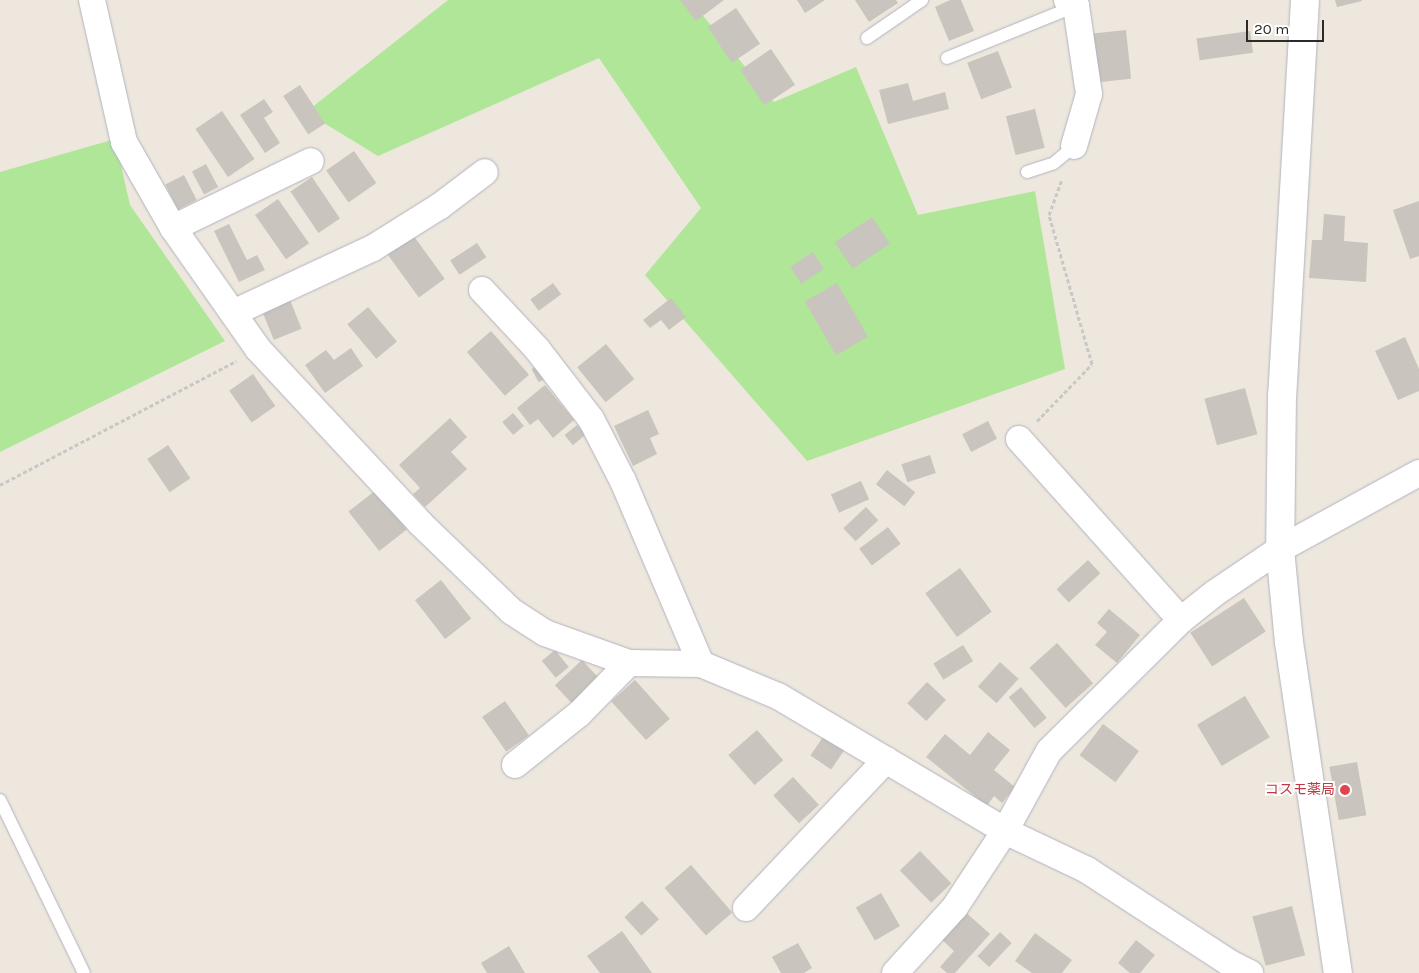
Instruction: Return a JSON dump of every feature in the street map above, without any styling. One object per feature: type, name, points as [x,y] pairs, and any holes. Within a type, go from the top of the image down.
[{"type":"street","points":[[92,0],[124,142],[173,228],[258,349],[420,523],[511,611],[545,633],[630,663],[701,664],[778,696],[1005,831],[1087,870],[1231,969]]},
{"type":"street","points":[[1305,0],[1282,395],[1280,549],[1289,642],[1338,973]]},
{"type":"street","points":[[1074,146],[1089,94],[1077,2]]},
{"type":"street","points":[[173,228],[311,161]]},
{"type":"street","points":[[233,313],[373,248],[440,206],[485,172]]},
{"type":"street","points":[[482,290],[537,349],[591,419],[623,481],[701,664]]},
{"type":"street","points":[[1019,439],[1180,620]]},
{"type":"street","points":[[895,973],[955,907],[1005,831],[1049,751],[1180,620],[1215,593],[1280,549],[1419,473]]},
{"type":"street","points":[[515,765],[578,714],[630,663]]},
{"type":"street","points":[[746,908],[886,760]]},
{"type":"lane","points":[[867,38],[922,0]]},
{"type":"lane","points":[[947,58],[1077,2]]},
{"type":"lane","points":[[1028,172],[1054,163],[1074,146]]},
{"type":"lane","points":[[0,800],[84,973]]},
{"type":"path","points":[[1019,439],[1092,364],[1049,215],[1074,146]]},
{"type":"path","points":[[0,485],[258,349]]},
{"type":"green space","points":[[448,0],[690,0],[774,102],[856,67],[918,215],[1035,191],[1065,369],[807,461],[645,275],[701,208],[599,58],[378,156],[306,112]]},
{"type":"green space","points":[[115,139],[130,205],[225,341],[0,452],[0,172]]},
{"type":"building","points":[[680,0],[724,0],[696,21]]},
{"type":"building","points":[[797,0],[825,0],[805,13]]},
{"type":"building","points":[[855,0],[896,0],[898,3],[869,22]]},
{"type":"building","points":[[950,0],[961,0],[974,31],[949,41],[935,7]]},
{"type":"building","points":[[1335,0],[1362,0],[1362,1],[1337,7]]},
{"type":"building","points":[[736,8],[760,44],[732,63],[708,27]]},
{"type":"building","points":[[1126,30],[1131,79],[1098,82],[1093,33]]},
{"type":"building","points":[[1250,31],[1253,53],[1200,60],[1197,39]]},
{"type":"building","points":[[771,49],[795,85],[764,105],[740,70]]},
{"type":"building","points":[[998,51],[1012,87],[981,99],[967,63]]},
{"type":"building","points":[[908,83],[913,101],[945,92],[949,109],[888,124],[879,90]]},
{"type":"building","points":[[300,85],[325,124],[308,134],[283,96]]},
{"type":"building","points":[[264,99],[273,112],[264,118],[280,143],[265,153],[240,115]]},
{"type":"building","points":[[1035,109],[1045,148],[1016,155],[1006,116]]},
{"type":"building","points":[[222,111],[254,159],[228,177],[195,129]]},
{"type":"building","points":[[354,151],[376,183],[349,202],[326,171]]},
{"type":"building","points":[[206,164],[218,187],[204,194],[192,172]]},
{"type":"building","points":[[184,175],[197,200],[178,209],[165,185]]},
{"type":"building","points":[[312,177],[340,218],[318,233],[290,192]]},
{"type":"building","points":[[278,199],[309,243],[286,259],[255,215]]},
{"type":"building","points":[[1419,201],[1419,256],[1410,259],[1393,210]]},
{"type":"building","points":[[1324,214],[1345,216],[1344,241],[1368,243],[1366,282],[1309,278],[1312,240],[1322,240]]},
{"type":"building","points":[[872,217],[890,244],[853,269],[835,242]]},
{"type":"building","points":[[229,224],[247,260],[257,255],[265,270],[239,282],[214,231]]},
{"type":"building","points":[[413,235],[445,279],[419,297],[387,254]]},
{"type":"building","points":[[477,243],[486,257],[459,275],[450,260]]},
{"type":"building","points":[[813,252],[824,269],[801,283],[790,267]]},
{"type":"building","points":[[553,283],[561,294],[539,311],[530,299]]},
{"type":"building","points":[[837,283],[868,337],[836,355],[805,302]]},
{"type":"building","points":[[671,298],[686,317],[669,330],[661,320],[650,328],[643,320]]},
{"type":"building","points":[[290,300],[302,329],[274,340],[262,311]]},
{"type":"building","points":[[368,307],[397,341],[376,359],[347,324]]},
{"type":"building","points":[[491,331],[529,375],[505,396],[467,352]]},
{"type":"building","points":[[1405,337],[1419,369],[1419,391],[1398,400],[1375,351]]},
{"type":"building","points":[[606,344],[634,379],[606,402],[577,367]]},
{"type":"building","points":[[351,348],[363,366],[325,393],[305,365],[326,350],[334,360]]},
{"type":"building","points":[[543,363],[550,376],[539,382],[532,369]]},
{"type":"building","points":[[253,374],[275,406],[252,423],[229,391]]},
{"type":"building","points":[[545,385],[574,420],[553,438],[538,419],[530,425],[517,408]]},
{"type":"building","points":[[1245,388],[1257,434],[1217,445],[1204,399]]},
{"type":"building","points":[[648,410],[659,434],[650,438],[657,454],[633,466],[614,426]]},
{"type":"building","points":[[513,413],[524,426],[513,435],[502,422]]},
{"type":"building","points":[[450,418],[467,437],[451,452],[467,469],[425,507],[413,494],[420,488],[399,465]]},
{"type":"building","points":[[988,421],[997,439],[971,452],[962,434]]},
{"type":"building","points":[[577,425],[585,435],[573,445],[565,435]]},
{"type":"building","points":[[168,445],[190,478],[170,492],[147,459]]},
{"type":"building","points":[[930,455],[936,473],[907,482],[901,464]]},
{"type":"building","points":[[887,470],[915,492],[904,506],[876,484]]},
{"type":"building","points":[[861,481],[869,499],[839,513],[831,494]]},
{"type":"building","points":[[376,490],[407,529],[379,551],[348,512]]},
{"type":"building","points":[[866,507],[878,520],[856,541],[843,528]]},
{"type":"building","points":[[888,527],[901,544],[872,565],[859,549]]},
{"type":"building","points":[[1088,560],[1100,573],[1069,602],[1057,589]]},
{"type":"building","points":[[960,568],[992,612],[957,637],[925,593]]},
{"type":"building","points":[[441,580],[471,619],[445,639],[415,600]]},
{"type":"building","points":[[1244,598],[1266,632],[1212,666],[1190,633]]},
{"type":"building","points":[[1109,609],[1140,635],[1117,663],[1095,645],[1107,632],[1097,623]]},
{"type":"building","points":[[1057,643],[1093,683],[1066,708],[1030,668]]},
{"type":"building","points":[[963,645],[973,661],[943,680],[933,664]]},
{"type":"building","points":[[555,650],[569,667],[556,678],[542,661]]},
{"type":"building","points":[[582,660],[600,679],[573,704],[555,685]]},
{"type":"building","points":[[1000,662],[1019,679],[996,703],[978,687]]},
{"type":"building","points":[[635,680],[670,719],[646,740],[611,701]]},
{"type":"building","points":[[927,682],[946,700],[926,721],[907,703]]},
{"type":"building","points":[[1021,687],[1047,718],[1034,728],[1009,697]]},
{"type":"building","points":[[1245,696],[1270,737],[1222,766],[1197,725]]},
{"type":"building","points":[[505,701],[529,735],[506,751],[482,717]]},
{"type":"building","points":[[1103,724],[1139,751],[1115,782],[1080,755]]},
{"type":"building","points":[[757,730],[783,760],[755,785],[728,755]]},
{"type":"building","points":[[988,732],[1010,750],[994,770],[1015,787],[1002,803],[994,796],[987,806],[926,757],[945,734],[970,755]]},
{"type":"building","points":[[825,734],[846,748],[831,770],[810,756]]},
{"type":"building","points":[[1357,762],[1366,815],[1339,820],[1329,767]]},
{"type":"building","points":[[793,777],[819,805],[799,823],[773,795]]},
{"type":"building","points":[[920,851],[951,883],[931,903],[900,870]]},
{"type":"building","points":[[691,865],[732,913],[706,936],[665,888]]},
{"type":"building","points":[[881,893],[900,926],[875,940],[856,908]]},
{"type":"building","points":[[642,901],[659,919],[641,936],[624,917]]},
{"type":"building","points":[[1292,906],[1305,955],[1266,966],[1252,917]]},
{"type":"building","points":[[963,910],[990,934],[955,973],[947,973],[940,967],[954,951],[939,937]]},
{"type":"building","points":[[622,931],[652,973],[600,973],[587,956]]},
{"type":"building","points":[[1000,932],[1012,943],[989,967],[977,956]]},
{"type":"building","points":[[1035,933],[1072,960],[1062,973],[1032,973],[1015,961]]},
{"type":"building","points":[[1136,940],[1155,955],[1140,973],[1130,973],[1118,963]]},
{"type":"building","points":[[798,943],[812,968],[804,973],[781,973],[772,957]]},
{"type":"building","points":[[509,946],[525,973],[487,973],[481,963]]},
{"type":"place","name":"コスモ薬局","points":[[1345,790]]}]
